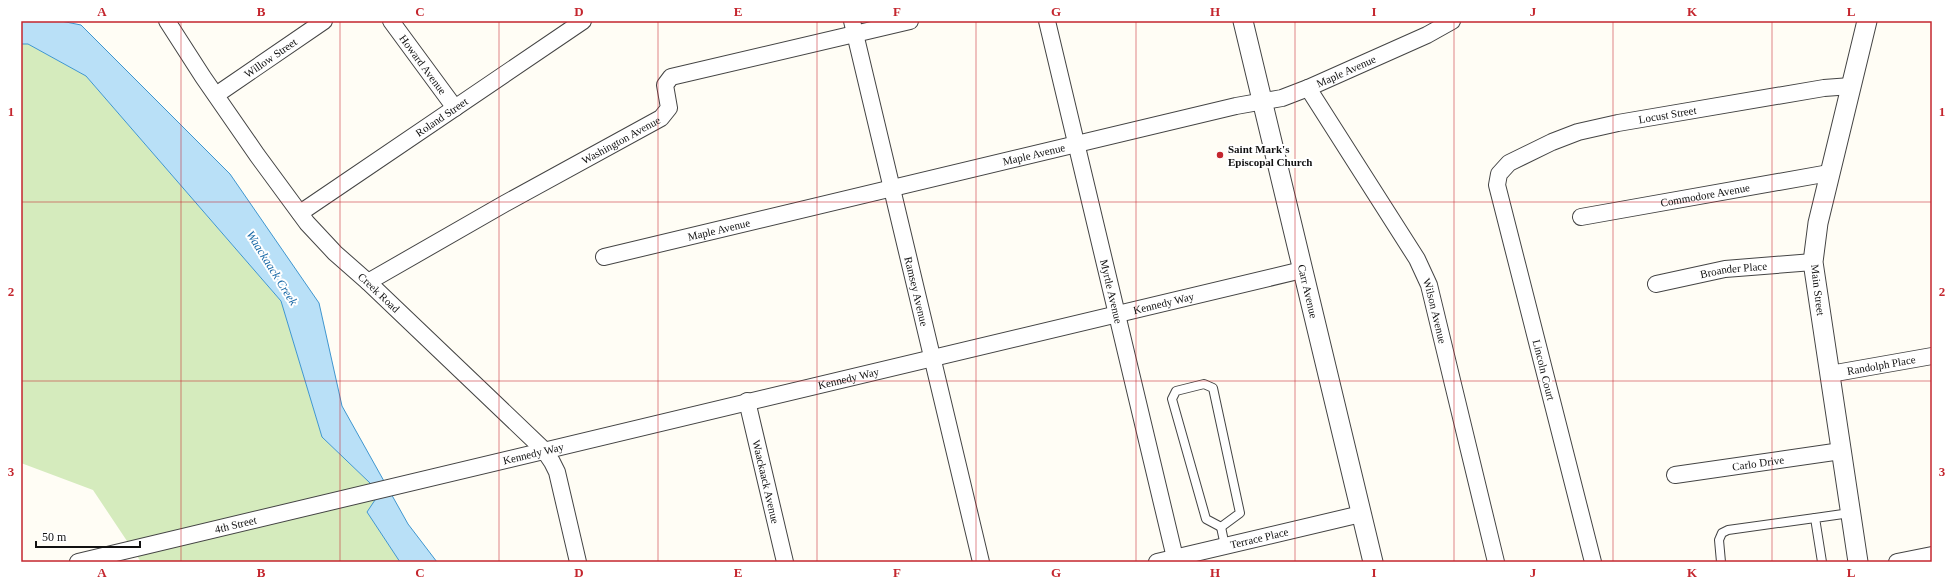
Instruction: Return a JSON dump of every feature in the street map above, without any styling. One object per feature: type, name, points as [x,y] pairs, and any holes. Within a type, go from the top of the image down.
[{"type":"street","name":"Creek Road","points":[[168,21],[216,95],[300,213],[321,239],[544,450],[557,472],[578,562]]},
{"type":"street","name":"Willow Street","points":[[216,95],[324,21]]},
{"type":"street","name":"Howard Avenue","points":[[391,21],[455,108]]},
{"type":"street","name":"Roland Street","points":[[300,213],[583,21]]},
{"type":"street","name":"Washington Avenue","points":[[368,282],[504,204],[661,118],[669,108],[664,85],[671,77],[853,28],[910,21]]},
{"type":"street","name":"Myrtle Avenue","points":[[1047,21],[1176,560]]},
{"type":"street","name":"Carr Avenue","points":[[1243,21],[1372,562]]},
{"type":"street","name":"Main Street","points":[[1858,562],[1814,262],[1818,223],[1867,21]]},
{"type":"street","name":"Maple Avenue","points":[[604,257],[1236,106],[1282,98],[1402,46],[1447,22]]},
{"type":"street","name":"Ramsey Avenue","points":[[853,28],[981,562]]},
{"type":"street","name":"Locust Street","points":[[1498,178],[1504,167],[1510,163],[1552,142],[1578,132],[1633,120],[1824,88],[1851,86]]},
{"type":"street","name":"Wilson Avenue","points":[[1308,88],[1417,259],[1429,285],[1496,562]]},
{"type":"street","name":"Commodore Avenue","points":[[1581,217],[1829,173]]},
{"type":"street","name":"Lincoln Court","points":[[1498,178],[1497,185],[1593,562]]},
{"type":"street","name":"Broander Place","points":[[1656,284],[1725,269],[1814,262]]},
{"type":"street","name":"Kennedy Way","points":[[394,486],[1302,270]]},
{"type":"street","name":"Randolph Place","points":[[1830,374],[1932,356]]},
{"type":"street","name":"Waackaack Avenue","points":[[747,401],[785,562]]},
{"type":"street","name":"Carlo Drive","points":[[1675,475],[1841,452]]},
{"type":"street","name":"4th Street","points":[[78,562],[394,486]]},
{"type":"street","name":"Terrace Place","points":[[1157,562],[1176,560],[1225,546],[1361,514]]},
{"type":"street","points":[[1897,562],[1932,555]]},
{"type":"lane","points":[[1204,384],[1213,388],[1240,513],[1221,527],[1206,519],[1172,399],[1176,391],[1204,384]]},
{"type":"lane","points":[[1721,562],[1719,540],[1722,533],[1728,530],[1850,513]]},
{"type":"lane","points":[[1815,518],[1822,562]]},
{"type":"lane","points":[[1221,527],[1225,546]]},
{"type":"green space","points":[[21,44],[28,44],[86,76],[281,301],[322,437],[370,483],[375,500],[367,512],[400,562],[141,562],[93,490],[21,463]]},
{"type":"water","name":"Waackaack Creek","points":[[21,21],[61,21],[81,25],[230,174],[319,303],[342,406],[408,524],[437,562],[400,562],[367,512],[375,500],[370,483],[322,437],[281,301],[86,76],[28,44],[21,44]]},
{"type":"place","name":"Saint Mark's Episcopal Church","points":[[1220,155]]}]
